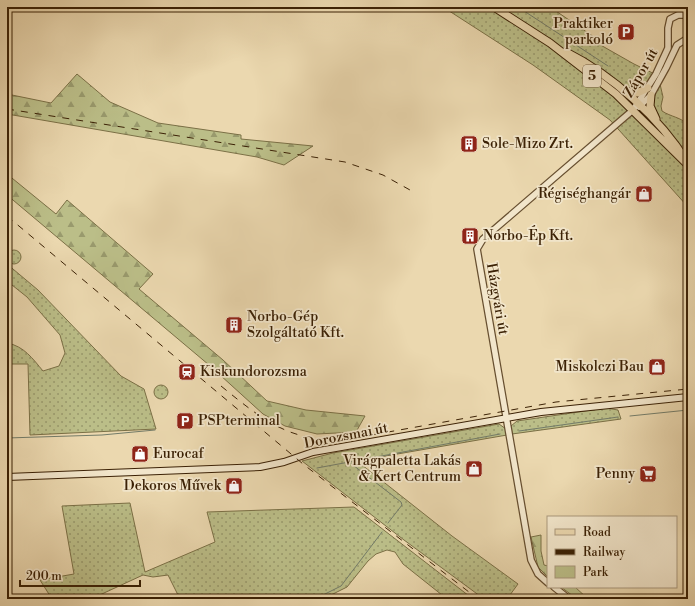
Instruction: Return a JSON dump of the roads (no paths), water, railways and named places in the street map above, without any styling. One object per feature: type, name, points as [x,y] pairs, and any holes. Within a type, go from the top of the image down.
[{"type":"main road","name":"5","points":[[494,7],[550,44],[616,94],[674,153],[688,164]]},
{"type":"main road","name":"5","points":[[550,44],[582,60],[623,90],[680,149],[688,164]]},
{"type":"main road","points":[[623,90],[637,93],[648,88]]},
{"type":"main road","points":[[651,95],[652,112],[662,129]]},
{"type":"main road","name":"Dorozsmai út","points":[[7,477],[260,468],[314,452],[566,408],[688,397]]},
{"type":"street","name":"Zápor út","points":[[639,105],[668,48],[668,23],[670,19],[678,15],[687,15]]},
{"type":"street","name":"Zápor út","points":[[669,32],[677,40],[685,39]]},
{"type":"street","name":"Zápor út","points":[[633,110],[651,95],[666,68],[676,45],[685,39]]},
{"type":"street","name":"Házgyári út","points":[[547,582],[538,574],[531,560],[476,254],[478,246],[483,239],[633,110]]},
{"type":"street","points":[[555,588],[569,599]]},
{"type":"waterway","points":[[518,7],[608,66]]},
{"type":"waterway","points":[[630,416],[688,410]]},
{"type":"waterway","points":[[519,431],[618,417]]},
{"type":"waterway","points":[[7,438],[102,435],[155,430]]},
{"type":"waterway","points":[[317,468],[500,434]]},
{"type":"waterway","points":[[349,462],[401,502],[402,505],[388,523]]},
{"type":"waterway","points":[[315,599],[341,586],[382,532]]},
{"type":"railway","points":[[7,109],[345,162],[383,175],[410,190]]},
{"type":"railway","points":[[7,216],[303,464],[478,599]]},
{"type":"railway","points":[[221,386],[265,419],[279,427],[310,438],[329,440],[349,439],[556,402],[688,389]]},
{"type":"place","name":"Praktiker parkoló","points":[[626,32]]},
{"type":"place","name":"Sole-Mizo Zrt.","points":[[469,144]]},
{"type":"place","name":"Régiséghangár","points":[[644,194]]},
{"type":"place","name":"Norbo-Ép Kft.","points":[[470,236]]},
{"type":"place","name":"Norbo-Gép Szolgáltató Kft.","points":[[234,325]]},
{"type":"place","name":"Miskolczi Bau","points":[[657,367]]},
{"type":"place","name":"Kiskundorozsma","points":[[187,372]]},
{"type":"place","name":"PSPterminal","points":[[185,421]]},
{"type":"place","name":"Eurocaf","points":[[140,454]]},
{"type":"place","name":"Virágpaletta Lakás & Kert Centrum","points":[[474,469]]},
{"type":"place","name":"Penny","points":[[648,474]]},
{"type":"place","name":"Dekoros Művek","points":[[234,486]]}]
